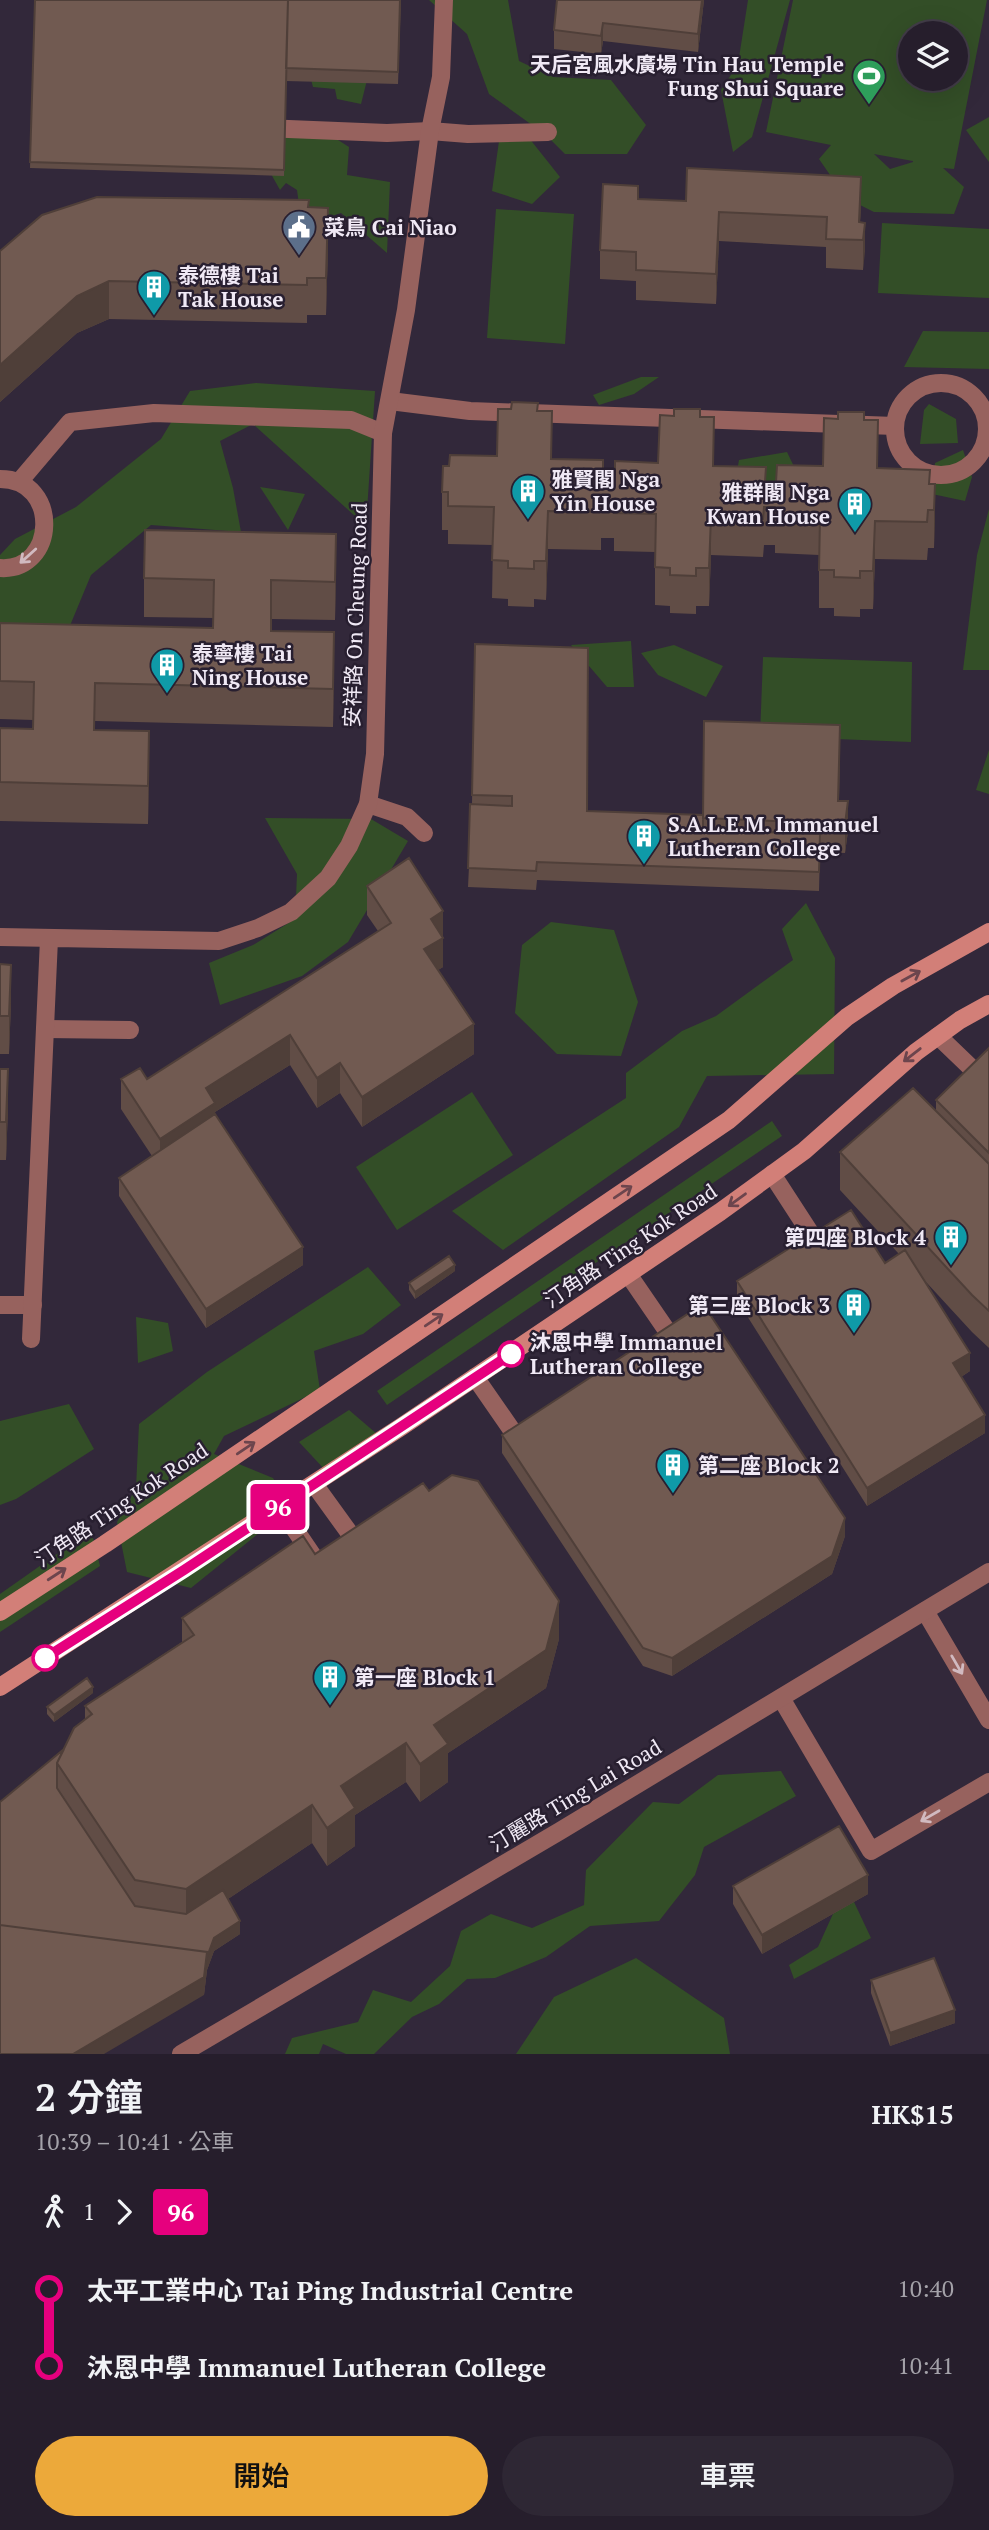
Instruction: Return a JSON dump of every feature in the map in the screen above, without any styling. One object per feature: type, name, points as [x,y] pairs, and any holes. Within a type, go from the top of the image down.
[{"type":"main road","name":"汀角路 Ting Kok Road","points":[[0,1612],[729,1120],[847,1017],[893,986],[989,932]]},
{"type":"main road","name":"汀角路 Ting Kok Road","points":[[0,1687],[314,1484],[628,1275],[804,1151],[886,1076],[938,1036],[989,1004]]},
{"type":"street","name":"安祥路 On Cheung Road","points":[[0,937],[219,941],[258,928],[291,912],[328,878],[349,846],[368,803],[374,754],[383,433],[406,310],[430,131],[441,77],[444,0]]},
{"type":"street","points":[[250,127],[387,133],[548,132]]},
{"type":"street","points":[[945,383],[971,394],[981,405],[987,419],[987,435],[983,450],[974,462],[960,471],[945,475],[929,474],[915,467],[903,456],[897,442],[895,426],[898,412],[917,390],[930,384],[945,383]]},
{"type":"street","points":[[390,401],[470,411],[895,426]]},
{"type":"street","points":[[19,482],[70,422],[154,413],[351,420],[383,433]]},
{"type":"street","points":[[0,479],[19,482],[31,491],[40,502],[46,530],[41,544],[32,556],[19,565],[0,568]]},
{"type":"street","points":[[368,803],[407,817],[424,833]]},
{"type":"street","points":[[31,1339],[49,939]]},
{"type":"street","points":[[45,1028],[130,1030]]},
{"type":"street","points":[[938,1036],[989,1085]]},
{"type":"street","points":[[772,1174],[820,1248]]},
{"type":"street","points":[[628,1275],[674,1341]]},
{"type":"street","points":[[0,1305],[33,1306]]},
{"type":"street","points":[[475,1377],[520,1442]]},
{"type":"street","points":[[314,1484],[367,1558]]},
{"type":"street","points":[[279,1506],[325,1572]]},
{"type":"street","name":"汀麗路 Ting Lai Road","points":[[181,2054],[561,1831],[989,1572]]},
{"type":"street","points":[[925,1611],[989,1720]]},
{"type":"street","points":[[781,1698],[871,1851],[989,1782]]},
{"type":"green space","points":[[429,0],[508,0],[519,61],[553,77],[611,80],[646,125],[627,154],[565,154],[546,135],[489,94],[467,34]]},
{"type":"green space","points":[[748,0],[790,0],[752,137],[733,152],[721,90],[738,64]]},
{"type":"green space","name":"天后宮風水廣場 Tin Hau Temple Fung Shui Square","points":[[793,0],[987,0],[954,169],[943,168],[964,187],[954,214],[874,212],[846,198],[819,159],[831,145],[766,132]],"holes":[[[874,154],[913,161],[890,169]]]},
{"type":"green space","points":[[309,72],[369,72],[361,104],[337,99],[335,89],[313,87]]},
{"type":"green space","points":[[989,117],[989,162],[966,130]]},
{"type":"green space","points":[[310,122],[349,147],[347,175],[390,182],[387,253],[341,213],[302,226],[297,190],[286,183],[280,190],[266,165],[278,140]]},
{"type":"green space","points":[[529,138],[560,177],[532,204],[492,191],[499,141]]},
{"type":"green space","points":[[496,209],[574,214],[565,344],[487,338]]},
{"type":"green space","points":[[882,223],[989,229],[989,298],[878,293]]},
{"type":"green space","points":[[923,331],[989,332],[989,369],[904,367]]},
{"type":"green space","points":[[641,377],[659,377],[634,394],[599,405],[593,395]]},
{"type":"green space","points":[[256,383],[375,391],[366,526],[253,424],[220,441],[241,532],[151,525],[91,575],[64,640],[0,646],[0,555],[15,539],[76,507],[161,439],[190,391]]},
{"type":"green space","points":[[929,404],[956,419],[958,443],[920,444],[924,410]]},
{"type":"green space","points":[[963,450],[972,477],[965,501],[932,494],[935,463]]},
{"type":"green space","points":[[787,452],[800,479],[792,489],[735,482],[739,460]]},
{"type":"green space","points":[[260,487],[305,494],[288,530]]},
{"type":"green space","points":[[989,509],[989,670],[963,670],[977,555]]},
{"type":"green space","points":[[631,641],[634,687],[607,687],[571,645]]},
{"type":"green space","points":[[674,645],[723,666],[706,697],[658,675],[641,653]]},
{"type":"green space","points":[[763,657],[912,662],[911,742],[760,736]]},
{"type":"green space","points":[[989,750],[989,794],[976,790]]},
{"type":"green space","points":[[265,818],[371,819],[408,841],[348,942],[302,976],[220,1005],[209,963],[253,945],[295,919],[297,874]]},
{"type":"green space","points":[[806,903],[835,958],[834,1074],[707,1076],[679,1127],[503,1250],[452,1211],[626,1098],[626,1073],[682,1031],[716,1016],[793,960],[782,929]]},
{"type":"green space","points":[[551,922],[614,930],[638,1002],[621,1056],[557,1054],[515,1013],[522,945]]},
{"type":"green space","points":[[472,1092],[513,1155],[397,1230],[356,1167]]},
{"type":"green space","points":[[772,1121],[782,1136],[387,1405],[377,1391]]},
{"type":"green space","points":[[368,1267],[401,1305],[363,1334],[314,1351],[320,1390],[224,1436],[214,1454],[273,1478],[290,1508],[191,1588],[127,1572],[117,1522],[136,1488],[139,1424],[207,1372]]},
{"type":"green space","points":[[136,1317],[168,1323],[173,1351],[138,1363]]},
{"type":"green space","points":[[69,1404],[94,1449],[16,1499],[0,1505],[0,1421]]},
{"type":"green space","points":[[349,1410],[377,1434],[326,1471],[299,1442]]},
{"type":"green space","points":[[91,1530],[100,1566],[0,1632],[0,1594]]},
{"type":"green space","points":[[781,1771],[796,1796],[704,1847],[695,1875],[659,1921],[590,1926],[546,1957],[495,1978],[467,1979],[439,2004],[412,2017],[374,2054],[346,2054],[323,2044],[319,2054],[285,2054],[292,2038],[358,2022],[373,1990],[411,2002],[450,1966],[461,1931],[491,1914],[532,1928],[584,1905],[586,1870],[653,1802],[679,1804],[718,1775]]},
{"type":"green space","points":[[846,1885],[871,1938],[794,1979],[789,1965],[818,1947]]},
{"type":"green space","points":[[636,1958],[724,2018],[730,2054],[516,2054],[554,1997]]},
{"type":"building","points":[[35,0],[288,0],[284,170],[30,162]]},
{"type":"building","points":[[288,0],[400,0],[398,72],[286,68]]},
{"type":"building","points":[[557,0],[702,0],[698,34],[603,23],[601,36],[554,30]]},
{"type":"building","points":[[687,168],[861,177],[859,222],[865,223],[863,240],[826,239],[827,217],[719,212],[716,274],[636,270],[636,252],[600,250],[603,184],[638,186],[638,199],[686,201]]},
{"type":"building","points":[[97,197],[309,200],[308,207],[328,208],[326,278],[307,278],[307,285],[109,281],[77,296],[0,365],[0,251],[42,215]]},
{"type":"building","points":[[512,402],[538,403],[537,411],[552,411],[551,459],[603,460],[603,474],[615,474],[615,461],[658,463],[660,415],[674,416],[674,409],[700,409],[700,417],[714,417],[713,466],[766,467],[765,482],[776,482],[777,465],[823,466],[824,418],[838,419],[838,412],[864,412],[864,420],[878,420],[877,468],[930,470],[929,484],[935,484],[934,510],[928,510],[927,522],[875,521],[873,571],[860,571],[860,578],[834,577],[834,570],[819,570],[820,517],[775,515],[775,507],[764,507],[763,519],[711,517],[709,568],[696,568],[696,576],[670,575],[670,568],[655,567],[656,514],[614,513],[614,500],[601,500],[601,512],[548,511],[546,561],[534,561],[534,569],[508,568],[508,561],[492,560],[494,507],[448,506],[448,492],[442,492],[443,466],[449,466],[450,455],[497,456],[498,409],[511,409]]},
{"type":"building","points":[[145,530],[336,534],[335,582],[271,580],[271,631],[334,632],[333,689],[95,683],[94,730],[149,731],[148,786],[0,782],[0,728],[33,729],[34,682],[0,681],[0,623],[213,628],[214,580],[144,578]]},
{"type":"building","points":[[475,644],[588,648],[587,811],[703,815],[703,830],[820,834],[819,872],[537,862],[536,871],[468,868],[470,804],[512,806],[512,796],[472,795]]},
{"type":"building","points":[[704,721],[840,725],[838,801],[848,801],[845,824],[703,818]]},
{"type":"building","points":[[409,858],[443,911],[431,919],[443,938],[424,949],[474,1024],[362,1097],[340,1063],[317,1078],[290,1035],[206,1088],[215,1103],[160,1139],[121,1079],[140,1068],[147,1079],[391,923],[367,886]]},
{"type":"building","points":[[0,964],[11,965],[9,1016],[0,1016]]},
{"type":"building","points":[[989,1048],[989,1153],[936,1100]]},
{"type":"building","points":[[0,1069],[8,1069],[6,1122],[0,1122]]},
{"type":"building","name":"第四座 Block 4","points":[[913,1088],[989,1164],[989,1311],[840,1152]]},
{"type":"building","points":[[215,1114],[303,1247],[206,1309],[119,1178]]},
{"type":"building","name":"第三座 Block 3","points":[[851,1210],[885,1263],[905,1250],[970,1353],[953,1363],[985,1415],[867,1488],[737,1281]]},
{"type":"building","points":[[449,1256],[455,1265],[415,1292],[409,1283]]},
{"type":"building","name":"第二座 Block 2","points":[[703,1304],[845,1518],[832,1556],[672,1658],[643,1648],[502,1435]]},
{"type":"building","name":"第一座 Block 1","points":[[452,1475],[478,1481],[559,1601],[546,1650],[434,1725],[448,1744],[420,1764],[406,1743],[341,1786],[355,1808],[327,1828],[312,1805],[186,1889],[135,1880],[57,1763],[74,1728],[92,1714],[85,1706],[194,1635],[182,1618],[303,1536],[315,1554],[423,1483],[429,1491]]},
{"type":"building","points":[[87,1678],[93,1687],[54,1715],[47,1707]]},
{"type":"building","points":[[64,1749],[57,1763],[57,1788],[135,1906],[186,1914],[223,1890],[240,1921],[214,1938],[207,1957],[207,1952],[0,1925],[0,1802]]},
{"type":"building","points":[[839,1826],[868,1875],[762,1935],[733,1886]]},
{"type":"building","points":[[0,1925],[207,1952],[204,1977],[73,2054],[0,2054]]},
{"type":"building","points":[[934,1958],[955,2010],[890,2033],[871,1980]]},
{"type":"bus line","name":"96","points":[[45,1658],[184,1570],[230,1537],[511,1354]]},
{"type":"place","name":"天后宮風水廣場 Tin Hau Temple Fung Shui Square","points":[[869,106]]},
{"type":"place","name":"菜鳥 Cai Niao","points":[[299,257]]},
{"type":"place","name":"泰德樓 Tai Tak House","points":[[154,317]]},
{"type":"place","name":"雅賢閣 Nga Yin House","points":[[528,521]]},
{"type":"place","name":"雅群閣 Nga Kwan House","points":[[855,534]]},
{"type":"place","name":"泰寧樓 Tai Ning House","points":[[167,695]]},
{"type":"place","name":"S.A.L.E.M. Immanuel Lutheran College","points":[[644,866]]},
{"type":"place","name":"第四座 Block 4","points":[[951,1267]]},
{"type":"place","name":"第三座 Block 3","points":[[854,1335]]},
{"type":"place","name":"沐恩中學 Immanuel Lutheran College","points":[[511,1354]]},
{"type":"place","name":"第二座 Block 2","points":[[673,1495]]},
{"type":"place","name":"第一座 Block 1","points":[[330,1707]]}]
